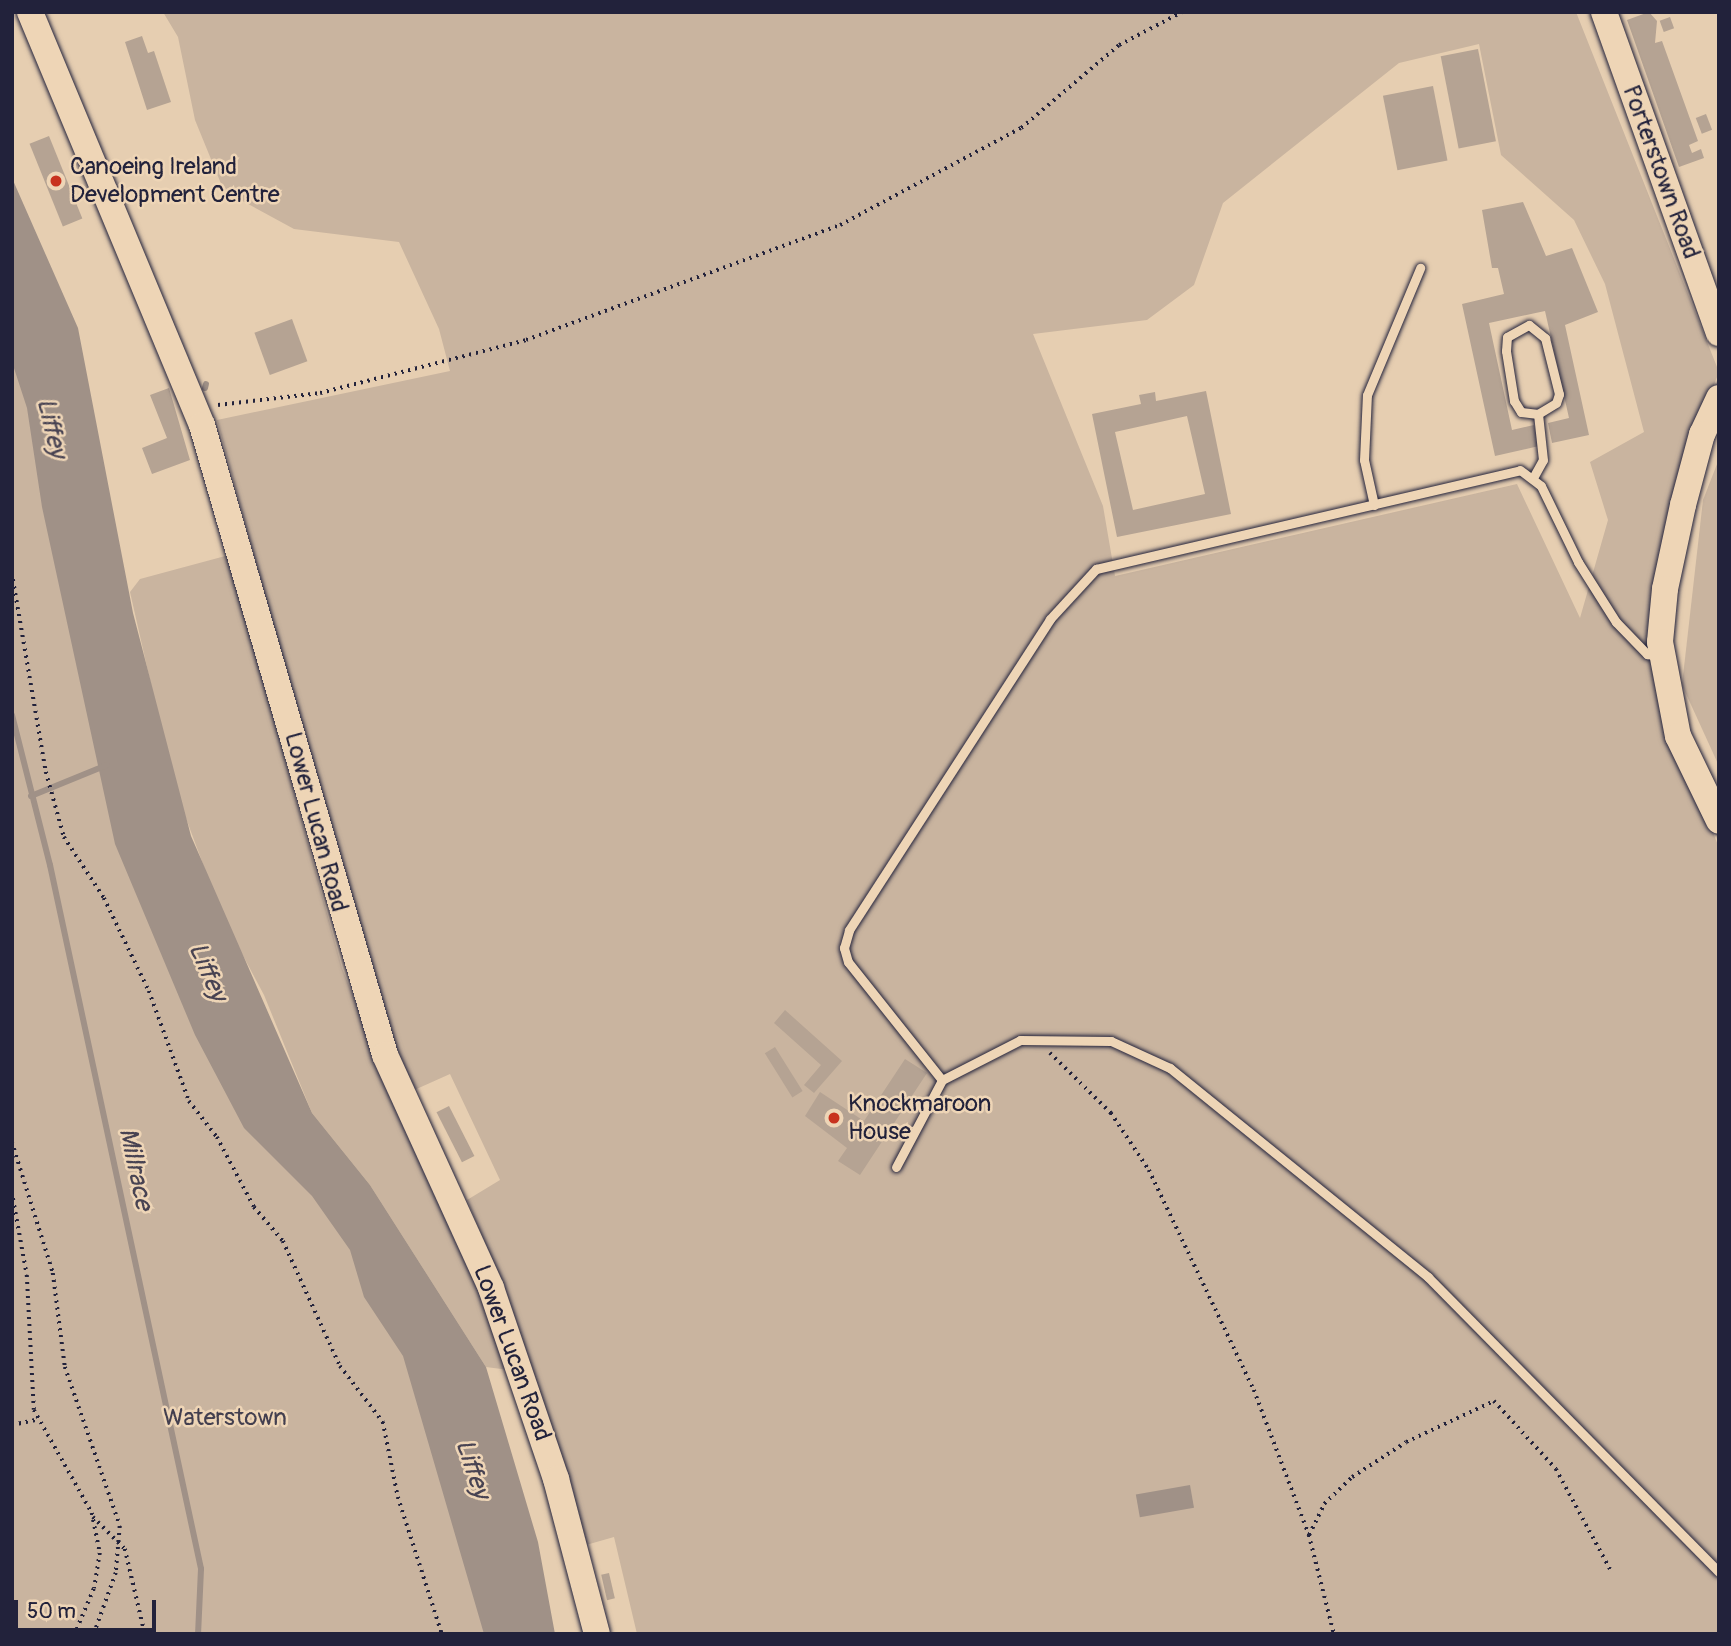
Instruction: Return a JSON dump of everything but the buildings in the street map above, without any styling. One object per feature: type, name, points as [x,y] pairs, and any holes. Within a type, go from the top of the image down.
[{"type":"street","name":"Lower Lucan Road","points":[[30,12],[195,406],[385,1055],[491,1288],[556,1479],[597,1634]]},
{"type":"street","name":"Porterstown Road","points":[[1604,12],[1719,333]]},
{"type":"street","points":[[1719,398],[1702,434],[1680,517],[1665,589],[1662,656],[1678,736],[1719,821]]},
{"type":"lane","points":[[1374,505],[1364,460],[1367,395],[1420,268]]},
{"type":"lane","points":[[1529,325],[1545,338],[1559,394],[1556,403],[1538,414],[1521,412],[1514,401],[1506,351],[1507,337],[1529,325]]},
{"type":"lane","points":[[1534,476],[1543,460],[1538,414]]},
{"type":"lane","points":[[942,1080],[864,985],[844,948],[849,930],[1067,595],[1084,577],[1111,563],[1520,470],[1534,476],[1616,622],[1647,654],[1662,656]]},
{"type":"lane","points":[[896,1167],[942,1080],[1020,1040],[1111,1041],[1181,1077],[1428,1277],[1719,1572]]},
{"type":"path","points":[[195,406],[320,394],[526,340],[840,225],[1021,128],[1119,45],[1182,12]]},
{"type":"path","points":[[12,573],[53,805],[157,1009],[188,1101],[217,1137],[254,1207],[283,1241],[340,1366],[383,1422],[398,1497],[442,1634]]},
{"type":"path","points":[[1050,1039],[1051,1057],[1111,1113],[1149,1170],[1254,1390],[1309,1535],[1334,1634]]},
{"type":"path","points":[[12,1142],[53,1273],[65,1367],[121,1543],[145,1634]]},
{"type":"path","points":[[12,1192],[27,1276],[28,1366],[36,1420],[71,1468],[93,1517],[100,1553],[94,1589],[75,1634]]},
{"type":"path","points":[[1309,1535],[1324,1504],[1352,1478],[1406,1442],[1494,1401],[1556,1469],[1610,1569]]},
{"type":"path","points":[[12,1425],[36,1420]]},
{"type":"path","points":[[93,1517],[121,1543]]},
{"type":"path","points":[[94,1634],[108,1603],[121,1543]]},
{"type":"green space","points":[[163,12],[1576,12],[1719,372],[1695,433],[1655,587],[1697,790],[1719,848],[1719,1634],[637,1634],[614,1537],[586,1545],[505,1290],[467,1200],[500,1180],[450,1074],[412,1091],[366,964],[217,420],[450,371],[439,329],[399,242],[294,229],[224,191],[195,120],[178,37]],"holes":[[[1479,44],[1501,155],[1574,220],[1605,284],[1644,432],[1590,462],[1608,520],[1580,618],[1517,484],[1115,576],[1103,506],[1033,334],[1147,320],[1194,285],[1223,203],[1399,63]]]},
{"type":"green space","name":"Waterstown","points":[[12,288],[129,756],[389,1264],[512,1634],[12,1634]]},
{"type":"green space","points":[[1719,459],[1719,766],[1682,685],[1703,500]]},
{"type":"green space","points":[[229,555],[342,968],[395,1102],[455,1229],[509,1370],[486,1367],[370,1185],[312,1113],[264,995],[223,918],[174,786],[130,592],[140,579]]},
{"type":"water","name":"Liffey","points":[[12,178],[78,328],[133,613],[191,836],[312,1113],[370,1185],[486,1367],[538,1542],[555,1634],[484,1634],[403,1356],[364,1297],[350,1250],[312,1196],[244,1128],[195,1035],[115,844],[42,507],[27,408],[12,362]]},
{"type":"water","points":[[1190,1485],[1194,1508],[1140,1517],[1136,1495]]},
{"type":"waterway","points":[[205,388],[206,384]]},
{"type":"waterway","name":"Millrace","points":[[12,715],[50,865],[201,1569],[198,1634]]},
{"type":"waterway","points":[[31,796],[107,765]]},
{"type":"place","name":"Canoeing Ireland Development Centre","points":[[56,181]]},
{"type":"place","name":"Knockmaroon House","points":[[834,1118]]}]
